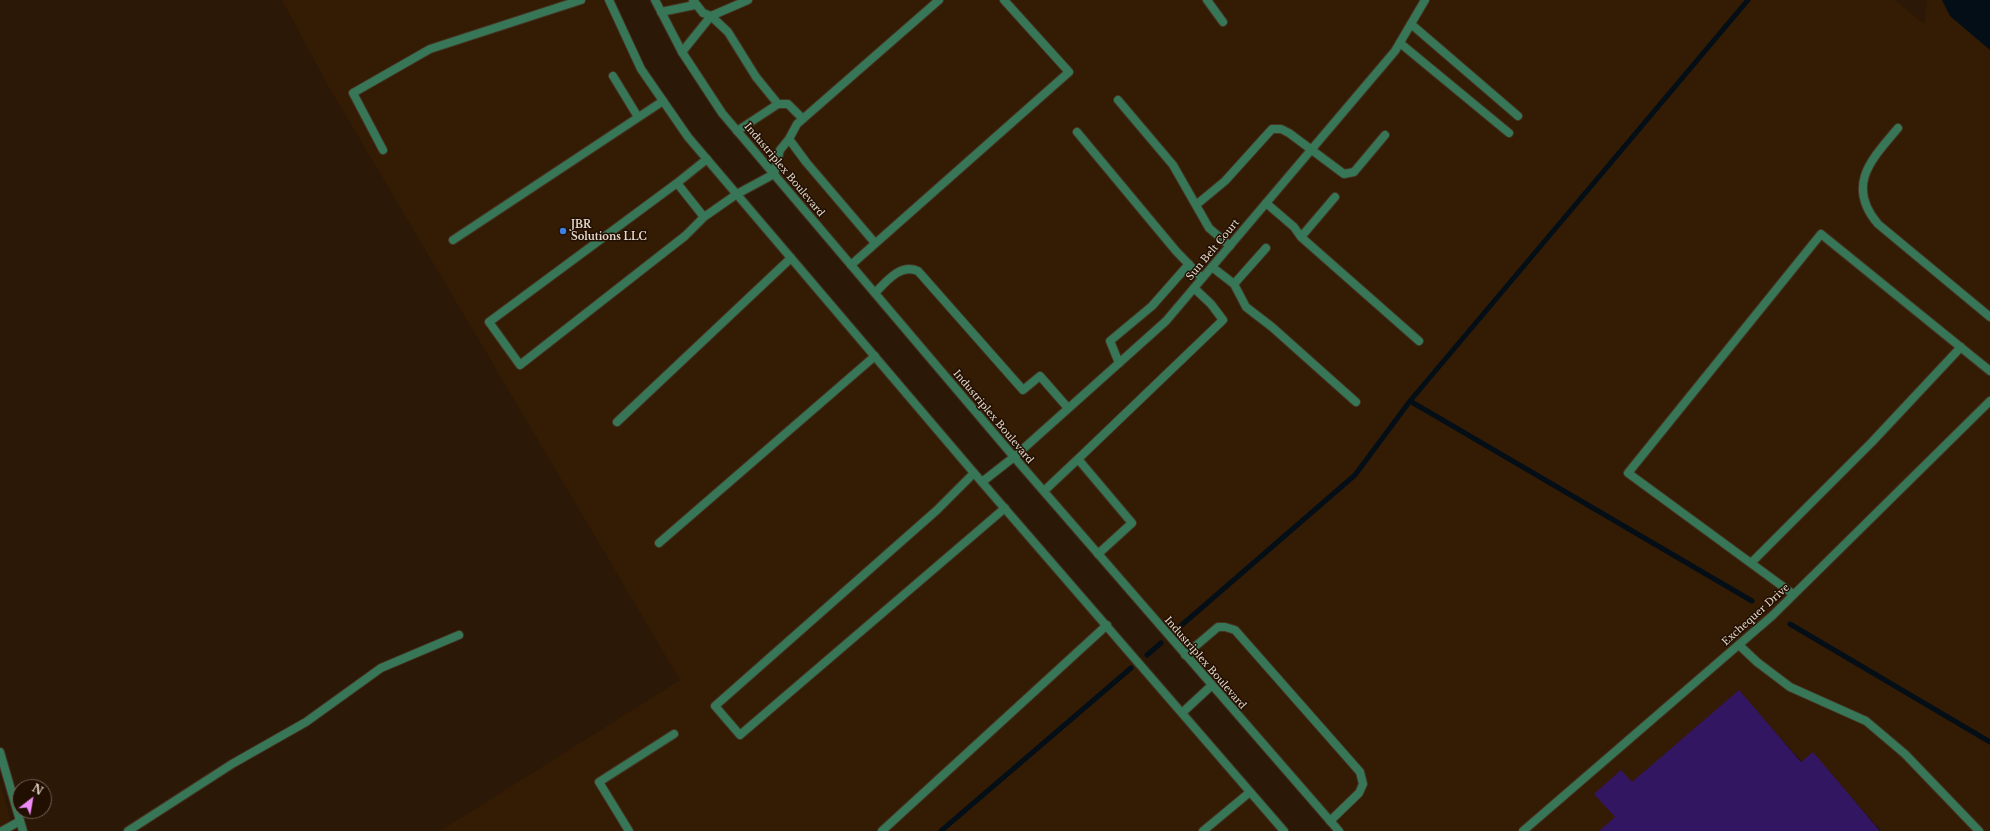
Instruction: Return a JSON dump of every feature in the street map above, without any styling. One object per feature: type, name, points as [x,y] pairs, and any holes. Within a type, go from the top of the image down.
[{"type":"street","points":[[383,150],[353,93],[430,49],[581,0]]},
{"type":"street","points":[[609,0],[641,69],[688,137],[974,473],[1183,712],[1284,831]]},
{"type":"street","name":"Industriplex Boulevard","points":[[655,0],[682,52],[722,113],[1185,656],[1339,831]]},
{"type":"street","points":[[682,52],[711,16],[748,0]]},
{"type":"street","points":[[707,159],[677,183],[489,322],[520,365],[685,236],[704,217],[737,194],[774,174],[780,150],[789,139],[797,124],[939,0]]},
{"type":"street","points":[[851,265],[1069,72],[1004,0]]},
{"type":"street","points":[[1207,0],[1223,22]]},
{"type":"street","name":"Sun Belt Court","points":[[982,482],[1014,457],[1166,321],[1396,51],[1425,0]]},
{"type":"street","points":[[661,12],[694,2],[702,13],[711,16],[728,32],[756,77],[778,104]]},
{"type":"street","points":[[1411,24],[1518,116]]},
{"type":"street","points":[[1400,43],[1509,132]]},
{"type":"street","points":[[613,76],[638,117]]},
{"type":"street","points":[[1118,100],[1173,165],[1209,228],[1230,246]]},
{"type":"street","points":[[453,240],[663,101]]},
{"type":"street","points":[[737,131],[778,104],[788,104],[803,118]]},
{"type":"street","points":[[1898,128],[1866,168],[1863,186],[1867,211],[1878,224],[1990,317]]},
{"type":"street","points":[[1196,205],[1225,181],[1272,129],[1289,133],[1344,174],[1354,172],[1385,135]]},
{"type":"street","points":[[1077,132],[1202,278]]},
{"type":"street","points":[[789,139],[806,162],[875,243]]},
{"type":"street","points":[[677,183],[704,217]]},
{"type":"street","points":[[1301,237],[1335,197]]},
{"type":"street","points":[[1266,203],[1294,227],[1301,237],[1419,340]]},
{"type":"street","points":[[1794,594],[1628,473],[1821,234],[1990,370]]},
{"type":"street","points":[[1234,284],[1266,248]]},
{"type":"street","points":[[617,422],[792,258]]},
{"type":"street","points":[[1119,363],[1110,341],[1152,306],[1189,264]]},
{"type":"street","points":[[1212,267],[1234,284],[1246,307],[1272,327],[1356,402]]},
{"type":"street","points":[[875,293],[903,269],[910,268],[918,270],[1023,390],[1040,376],[1068,408]]},
{"type":"street","points":[[1044,491],[1223,320],[1211,304],[1194,288]]},
{"type":"street","points":[[1751,563],[1872,442],[1961,347]]},
{"type":"street","points":[[659,543],[874,356]]},
{"type":"street","name":"Exchequer Drive","points":[[1523,831],[1739,644],[1794,594],[1990,401]]},
{"type":"street","points":[[1078,459],[1132,523],[1098,554]]},
{"type":"street","points":[[974,473],[938,510],[715,706],[740,735],[1005,508]]},
{"type":"street","points":[[882,831],[1107,625]]},
{"type":"street","points":[[1185,656],[1218,628],[1225,627],[1234,630],[1360,772],[1363,784],[1359,792],[1330,821]]},
{"type":"street","points":[[128,831],[232,764],[306,722],[381,668],[459,635]]},
{"type":"street","points":[[1739,644],[1757,662],[1790,687],[1866,721],[1905,754],[1979,831]]},
{"type":"street","points":[[1183,712],[1211,686]]},
{"type":"street","points":[[629,831],[599,782],[674,734]]},
{"type":"street","points":[[0,752],[23,831]]},
{"type":"street","points":[[1203,831],[1250,792]]},
{"type":"street","points":[[2,831],[20,821]]},
{"type":"shaded area","points":[[282,0],[609,0],[641,69],[688,137],[1284,831],[440,831],[680,680],[326,82]]},
{"type":"shaded area","points":[[655,0],[1895,0],[1924,24],[1927,0],[1990,0],[1990,831],[1339,831],[722,113]]},
{"type":"shaded area","points":[[1942,0],[1990,0],[1990,50],[1950,16]]},
{"type":"shaded area","points":[[0,783],[7,807],[13,831],[0,831]]},
{"type":"building","points":[[1739,690],[1801,762],[1813,752],[1880,831],[1599,831],[1615,817],[1594,794],[1621,770],[1632,782]]},
{"type":"waterway","points":[[1748,0],[1410,401],[1752,601]]},
{"type":"waterway","points":[[1176,630],[1355,475],[1410,401]]},
{"type":"waterway","points":[[1790,624],[1990,742]]},
{"type":"waterway","points":[[1147,655],[1161,643]]},
{"type":"waterway","points":[[941,831],[1131,668]]},
{"type":"place","name":"JBR Solutions LLC","points":[[563,231]]}]
